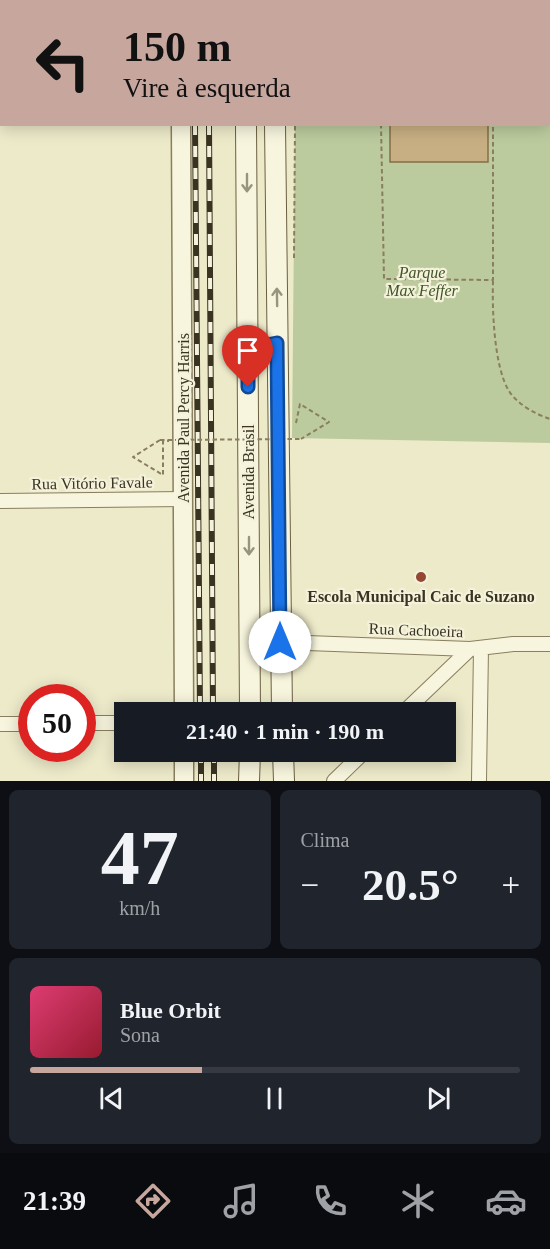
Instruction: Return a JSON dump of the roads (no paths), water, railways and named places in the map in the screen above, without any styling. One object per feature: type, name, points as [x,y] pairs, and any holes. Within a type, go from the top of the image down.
[{"type":"main road","name":"Avenida Brasil","points":[[246,126],[250,702]]},
{"type":"main road","name":"Avenida Brasil","points":[[275,126],[282,702]]},
{"type":"main road","points":[[248,355],[262,346],[277,343]]},
{"type":"main road","points":[[249,781],[250,762]]},
{"type":"main road","points":[[251,762],[254,781]]},
{"type":"main road","points":[[283,762],[284,781]]},
{"type":"street","name":"Avenida Paul Percy Harris","points":[[181,126],[184,702]]},
{"type":"street","name":"Rua Vitório Favale","points":[[0,501],[184,499]]},
{"type":"street","name":"Rua Cachoeira","points":[[280,642],[476,649],[513,644],[550,644]]},
{"type":"street","points":[[415,702],[476,649]]},
{"type":"street","points":[[476,649],[479,781]]},
{"type":"street","points":[[96,723],[114,723]]},
{"type":"street","points":[[0,724],[18,724]]},
{"type":"street","points":[[184,762],[184,781]]},
{"type":"street","points":[[334,781],[354,762]]},
{"type":"railway","points":[[195,126],[200,702]]},
{"type":"railway","points":[[209,126],[213,702]]},
{"type":"railway","points":[[201,762],[201,781]]},
{"type":"railway","points":[[214,762],[214,781]]},
{"type":"place","name":"Escola Municipal Caic de Suzano","points":[[421,577]]},
{"type":"park label","name":"Parque Max Feffer","points":[[422,281]]}]
